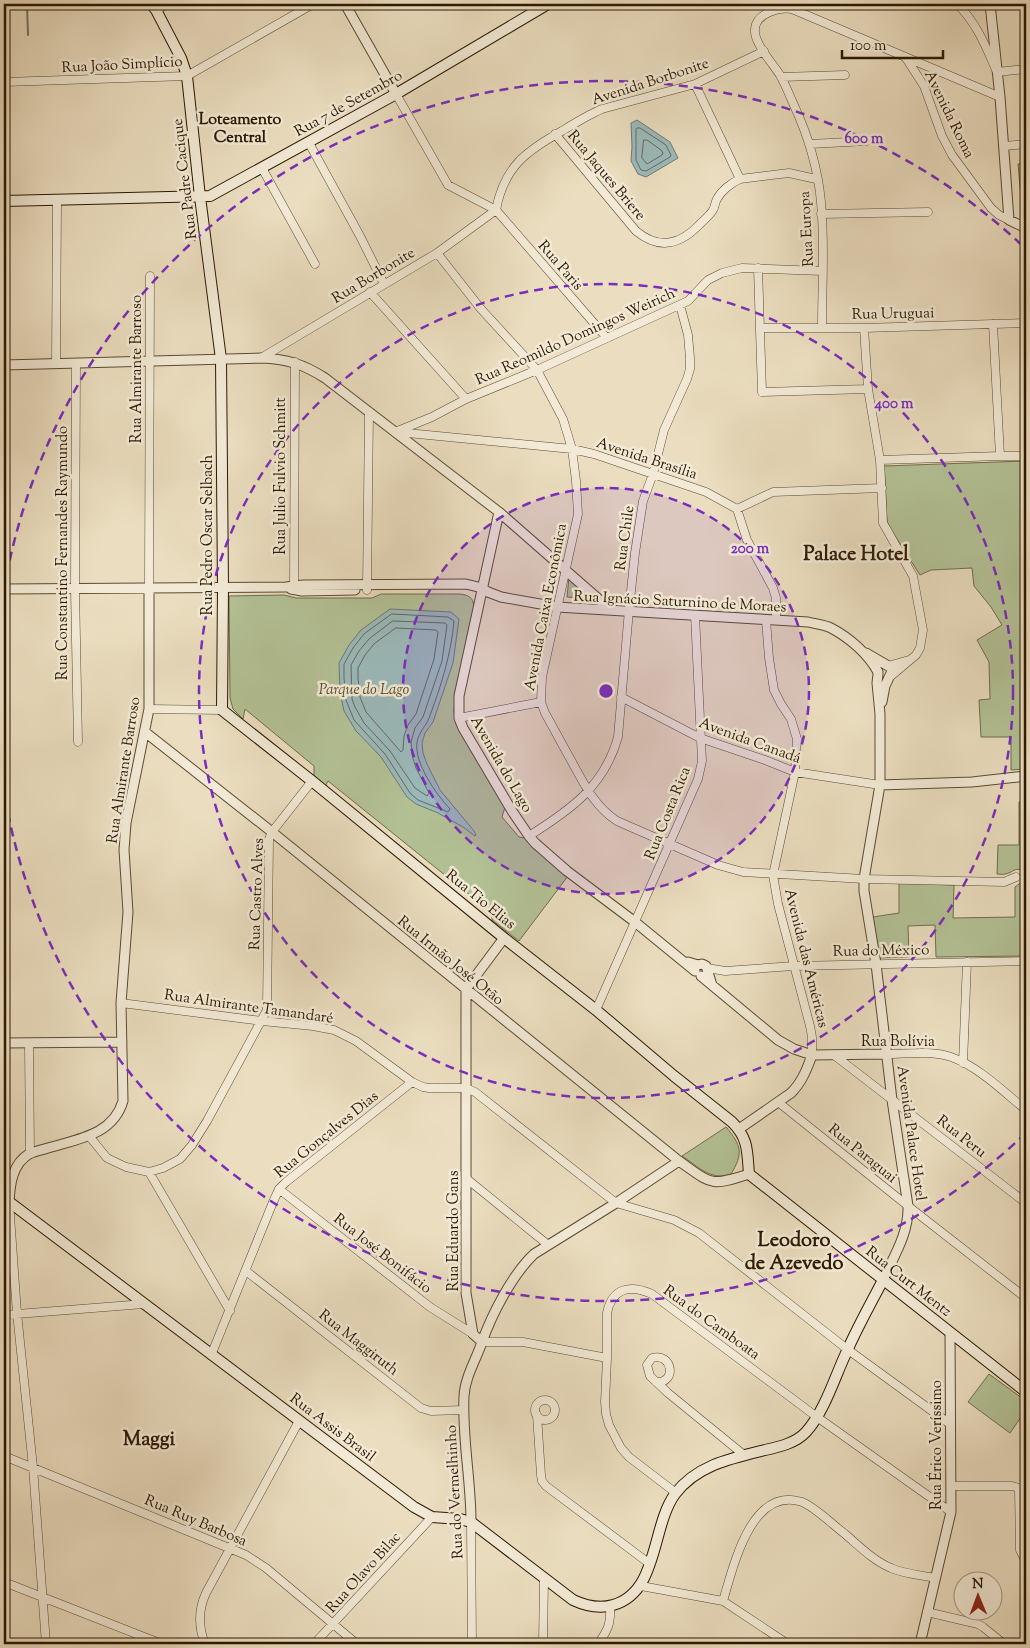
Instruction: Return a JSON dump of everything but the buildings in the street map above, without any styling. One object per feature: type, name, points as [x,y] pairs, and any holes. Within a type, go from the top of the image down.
[{"type":"main road","name":"Rua 7 de Setembro","points":[[4,200],[200,197],[217,193],[396,94],[548,4]]},
{"type":"main road","name":"Rua Padre Cacique","points":[[154,7],[181,58],[187,76],[200,197],[221,359]]},
{"type":"main road","name":"Rua Pedro Oscar Selbach","points":[[221,359],[222,710]]},
{"type":"main road","name":"Rua Tio Elias","points":[[222,710],[596,1010],[732,1122],[739,1129],[747,1145],[749,1174]]},
{"type":"main road","name":"Rua Curt Mentz","points":[[749,1174],[1026,1392]]},
{"type":"main road","name":"Rua Assis Brasil","points":[[7,1200],[414,1507],[432,1517],[460,1518],[471,1522],[573,1600],[582,1605],[610,1606]]},
{"type":"main road","name":"Avenida Palace Hotel","points":[[650,1564],[659,1528],[669,1504],[696,1473],[705,1468],[744,1455],[777,1448],[800,1438],[818,1417],[847,1349],[883,1280]]},
{"type":"main road","points":[[610,1606],[621,1603],[640,1586],[650,1564]]},
{"type":"street","points":[[154,7],[168,4]]},
{"type":"street","name":"Rua João Simplício","points":[[4,82],[187,76],[313,4]]},
{"type":"street","points":[[345,4],[448,184],[496,210]]},
{"type":"street","points":[[957,4],[972,20],[980,33],[997,72]]},
{"type":"street","points":[[990,4],[1000,97],[1009,220]]},
{"type":"street","points":[[764,51],[754,30],[758,21],[772,11],[787,8],[1000,97]]},
{"type":"street","points":[[980,33],[992,26]]},
{"type":"street","name":"Rua Europa","points":[[764,51],[781,77],[803,124],[810,144],[822,214],[822,328]]},
{"type":"street","name":"Avenida Borbonite","points":[[496,210],[498,200],[510,173],[522,157],[555,134],[602,109],[695,84],[764,51]]},
{"type":"street","name":"Avenida Roma","points":[[906,58],[924,86],[942,136],[952,155],[999,215],[1026,228]]},
{"type":"street","points":[[997,72],[1026,69]]},
{"type":"street","points":[[781,77],[845,75]]},
{"type":"street","points":[[695,84],[740,179],[789,173],[816,179]]},
{"type":"street","name":"Rua Jaques Briere","points":[[555,134],[636,231],[656,242],[672,243],[690,234],[714,210],[716,200],[721,194],[740,179]]},
{"type":"street","points":[[810,144],[867,141]]},
{"type":"street","points":[[309,143],[384,284]]},
{"type":"street","points":[[1004,146],[1026,144]]},
{"type":"street","points":[[262,168],[315,264]]},
{"type":"street","points":[[56,364],[57,200]]},
{"type":"street","name":"Rua Borbonite","points":[[260,358],[437,253],[496,210]]},
{"type":"street","name":"Rua Paris","points":[[496,210],[606,337]]},
{"type":"street","points":[[822,214],[928,212]]},
{"type":"street","name":"Avenida Caixa Econômica","points":[[437,253],[481,310],[537,370],[563,419],[572,448],[578,514],[564,570],[542,677],[541,702],[545,713],[589,791],[607,814],[617,821],[670,844],[743,872],[864,879],[1004,882],[1016,877]]},
{"type":"street","name":"Rua Reomildo Domingos Weirich","points":[[395,432],[680,305],[695,295],[708,280],[715,276],[742,268],[822,271]]},
{"type":"street","points":[[758,268],[762,392],[868,389]]},
{"type":"street","name":"Rua Almirante Barroso","points":[[30,1154],[89,1136],[111,1122],[120,1108],[123,1091],[121,1003],[128,912],[124,850],[125,831],[149,709],[150,276]]},
{"type":"street","points":[[370,292],[466,399]]},
{"type":"street","name":"Rua Chile","points":[[529,836],[569,810],[589,791],[602,773],[615,748],[618,737],[635,553],[643,501],[653,474],[664,430],[690,368],[689,340],[680,305]]},
{"type":"street","name":"Rua Uruguai","points":[[760,328],[864,328],[1026,323]]},
{"type":"street","points":[[993,324],[1000,456]]},
{"type":"street","points":[[864,328],[868,389],[880,460],[883,523],[914,576],[922,617],[923,640],[920,648],[911,659],[890,677],[882,678],[878,673],[879,668],[886,665],[911,659]]},
{"type":"street","points":[[4,365],[260,358],[283,359],[295,362],[325,378],[499,512],[611,610]]},
{"type":"street","name":"Rua Julio Fulvio Schmitt","points":[[291,588],[295,362]]},
{"type":"street","name":"Rua Constantino Fernandes Raymundo","points":[[76,363],[75,589],[78,742]]},
{"type":"street","points":[[367,587],[370,412]]},
{"type":"street","name":"Avenida Brasília","points":[[395,432],[572,448],[706,492],[737,509]]},
{"type":"street","points":[[880,460],[1026,456]]},
{"type":"street","points":[[776,620],[776,598],[773,588],[747,540],[737,509],[765,494],[778,491],[882,488]]},
{"type":"street","name":"Avenida do Lago","points":[[499,512],[484,591],[459,696],[459,718],[463,728],[529,836],[552,859],[635,922],[681,960],[704,974],[778,1040],[794,1049],[812,1055]]},
{"type":"street","name":"Rua Ignácio Saturnino de Moraes","points":[[4,589],[404,587],[484,591],[502,597],[557,607],[808,622],[830,628],[886,665]]},
{"type":"street","name":"Rua Costa Rica","points":[[596,1010],[698,779],[702,762],[695,615]]},
{"type":"street","name":"Avenida das Américas","points":[[739,1129],[798,1086],[812,1055],[810,1026],[778,904],[773,875],[795,772],[797,739],[791,719],[774,690],[766,620]]},
{"type":"street","name":"Rua Ignácio Saturnino de Moraes","points":[[864,652],[878,673]]},
{"type":"street","points":[[886,665],[892,671],[890,677]]},
{"type":"street","name":"Avenida Palace Hotel","points":[[878,673],[880,786],[864,879],[864,891],[876,964],[892,1100],[908,1206],[905,1232],[883,1280]]},
{"type":"street","name":"Avenida Palace Hotel","points":[[880,714],[883,693],[890,677]]},
{"type":"street","name":"Avenida Canadá","points":[[621,697],[700,738],[795,772],[880,786],[972,782],[1026,776]]},
{"type":"street","points":[[459,718],[541,702]]},
{"type":"street","points":[[149,709],[222,710]]},
{"type":"street","name":"Rua Irmão José Otão","points":[[145,732],[272,832],[679,1161],[712,1182],[728,1181],[749,1174]]},
{"type":"street","name":"Rua Castro Alves","points":[[149,1172],[172,1165],[192,1145],[262,1021],[266,1010],[270,838],[272,832],[312,781]]},
{"type":"street","points":[[466,989],[504,938]]},
{"type":"street","name":"Rua do México","points":[[704,974],[794,966],[1026,961]]},
{"type":"street","points":[[963,1063],[967,962]]},
{"type":"street","name":"Rua Eduardo Gans","points":[[466,989],[466,1293],[472,1334]]},
{"type":"street","name":"Rua Almirante Tamandaré","points":[[121,1003],[334,1030],[347,1035],[412,1082],[423,1087],[466,1088]]},
{"type":"street","points":[[4,1043],[122,1042]]},
{"type":"street","points":[[29,1043],[30,1154],[21,1162],[13,1174],[7,1200],[33,1468],[46,1644]]},
{"type":"street","name":"Rua Bolívia","points":[[812,1055],[931,1053],[952,1057],[989,1080],[1026,1110]]},
{"type":"street","name":"Rua Peru","points":[[834,1055],[1026,1203]]},
{"type":"street","name":"Rua Gonçalves Dias","points":[[212,1354],[279,1189],[412,1082]]},
{"type":"street","points":[[466,1088],[481,1096],[616,1203],[674,1220],[699,1233],[847,1349],[950,1424]]},
{"type":"street","name":"Rua Paraguai","points":[[778,1102],[1026,1298]]},
{"type":"street","points":[[89,1136],[107,1158],[126,1167],[149,1172],[230,1311]]},
{"type":"street","name":"Rua do Vermelhinho","points":[[472,1644],[471,1522],[464,1410],[465,1386],[486,1330],[526,1261],[547,1244],[616,1203],[679,1161]]},
{"type":"street","points":[[467,1179],[547,1244]]},
{"type":"street","name":"Rua José Bonifácio","points":[[279,1189],[430,1307],[472,1334]]},
{"type":"street","name":"Rua Maggiruth","points":[[246,1271],[420,1408],[464,1410]]},
{"type":"street","name":"Rua do Camboata","points":[[676,1494],[629,1457],[614,1437],[606,1414],[606,1313],[610,1300],[618,1293],[629,1288],[652,1294],[950,1512]]},
{"type":"street","points":[[4,1314],[144,1304]]},
{"type":"street","name":"Rua Érico Veríssimo","points":[[920,1644],[950,1512],[950,1333]]},
{"type":"street","points":[[472,1334],[482,1342],[524,1342],[607,1358]]},
{"type":"street","points":[[656,1382],[664,1381],[669,1376],[670,1371],[669,1366],[662,1357],[657,1356],[652,1358],[647,1365],[648,1372],[656,1382],[744,1455]]},
{"type":"street","points":[[537,1415],[542,1481],[546,1486],[650,1564]]},
{"type":"street","points":[[205,1644],[200,1624],[201,1604],[299,1421]]},
{"type":"street","name":"Rua Ruy Barbosa","points":[[4,1456],[246,1555],[266,1568],[357,1644]]},
{"type":"street","points":[[951,1486],[1012,1486],[1019,1488],[1020,1550],[1026,1562]]},
{"type":"street","points":[[723,1601],[737,1554],[753,1524],[763,1510],[776,1502],[786,1500],[803,1502],[874,1558],[891,1568],[935,1578]]},
{"type":"street","name":"Rua Olavo Bilac","points":[[314,1644],[432,1517]]},
{"type":"street","points":[[543,1644],[544,1578]]},
{"type":"street","points":[[4,1582],[162,1644]]},
{"type":"street","points":[[640,1586],[723,1601],[788,1644]]},
{"type":"street","points":[[598,1644],[608,1630],[610,1606]]},
{"type":"street","points":[[927,1612],[978,1624],[1004,1644]]},
{"type":"green space","points":[[1026,163],[1026,197],[1021,198],[1018,164]]},
{"type":"green space","points":[[1026,461],[1026,769],[1011,770],[1011,737],[981,737],[979,700],[990,699],[989,662],[977,640],[1002,625],[991,607],[974,586],[972,568],[931,570],[920,575],[887,521],[884,466]]},
{"type":"green space","points":[[569,577],[597,599],[567,597]]},
{"type":"green space","name":"Parque do Lago","points":[[381,594],[460,594],[468,596],[473,600],[474,606],[454,709],[456,724],[505,807],[502,817],[519,837],[526,838],[549,862],[568,876],[519,941],[492,920],[492,913],[328,781],[325,787],[314,777],[314,766],[245,709],[243,719],[233,709],[230,698],[229,596],[284,595],[296,598],[372,598]]},
{"type":"green space","points":[[1019,802],[1026,802],[1026,956],[936,957],[935,925],[908,926],[909,957],[879,958],[873,917],[899,913],[899,883],[954,885],[953,918],[1015,917],[1015,887],[1023,880],[1024,874],[1023,871],[1016,869],[1008,873],[997,874],[998,845],[1019,845]]},
{"type":"green space","points":[[726,1127],[738,1144],[739,1149],[738,1160],[731,1174],[717,1176],[705,1172],[682,1156]]},
{"type":"green space","points":[[989,1374],[1026,1401],[1026,1410],[1010,1433],[968,1402]]},
{"type":"water","points":[[637,120],[670,142],[678,158],[646,177],[638,174],[631,161],[631,123]]},
{"type":"water","name":"Parque do Lago","points":[[390,609],[451,612],[459,619],[453,663],[433,722],[425,733],[422,743],[427,764],[440,790],[474,831],[475,836],[463,827],[438,813],[416,804],[407,797],[381,757],[356,731],[344,711],[340,692],[339,663],[349,645],[361,630]]},
{"type":"waterway","points":[[27,4],[28,35]]},
{"type":"district","name":"Loteamento Central","points":[[240,127]]},
{"type":"district","name":"Palace Hotel","points":[[856,553]]},
{"type":"district","name":"Leodoro de Azevedo","points":[[794,1250]]},
{"type":"district","name":"Maggi","points":[[149,1438]]}]
